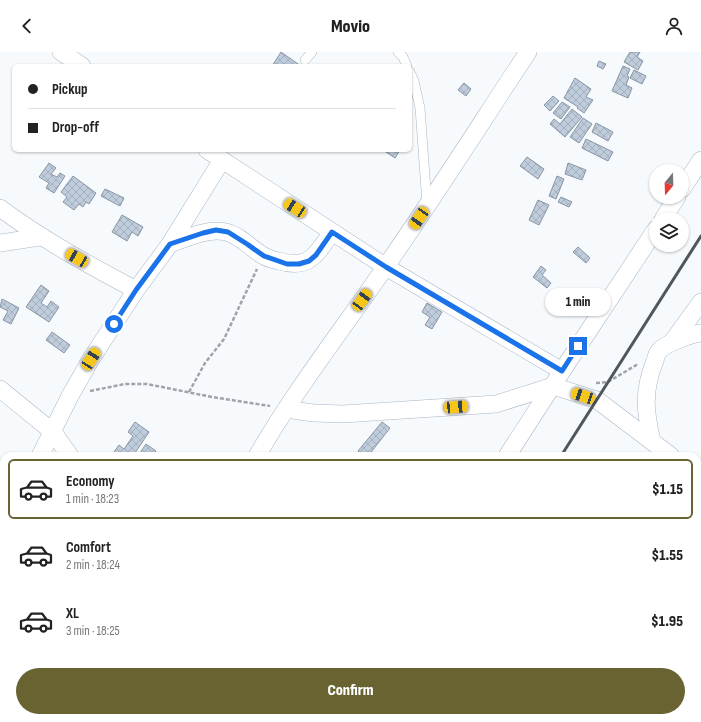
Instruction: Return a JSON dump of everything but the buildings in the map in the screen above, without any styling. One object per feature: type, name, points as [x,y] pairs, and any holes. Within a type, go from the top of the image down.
[{"type":"street","points":[[62,52],[79,64]]},
{"type":"street","points":[[259,452],[286,409],[427,206],[528,52]]},
{"type":"street","points":[[211,152],[386,267],[562,371]]},
{"type":"street","points":[[42,452],[70,396],[91,359],[136,290],[170,244],[222,160]]},
{"type":"street","points":[[689,178],[701,160]]},
{"type":"street","points":[[0,208],[40,237],[136,290]]},
{"type":"street","points":[[170,244],[216,230],[228,232],[264,256],[287,264],[299,264],[309,261],[316,255],[332,232]]},
{"type":"street","points":[[0,243],[40,237]]},
{"type":"street","points":[[510,452],[649,240]]},
{"type":"street","points":[[652,441],[646,417],[646,394],[650,374],[665,347],[701,302]]},
{"type":"street","points":[[665,347],[693,334],[701,333]]},
{"type":"street","points":[[665,347],[701,343]]},
{"type":"street","points":[[286,409],[313,413],[343,414],[496,404],[553,386],[597,400],[666,452]]},
{"type":"street","points":[[0,389],[53,432],[67,452]]},
{"type":"lane","points":[[305,60],[312,52]]},
{"type":"lane","points":[[398,52],[403,57],[406,64]]},
{"type":"lane","points":[[412,76],[420,108],[427,206]]},
{"type":"path","points":[[189,392],[205,363],[224,340],[264,256]]},
{"type":"path","points":[[593,384],[608,382],[665,347]]},
{"type":"path","points":[[70,396],[125,384],[148,384],[286,409]]},
{"type":"railway","points":[[564,452],[701,236]]},
{"type":"route","points":[[114,324],[136,290],[170,244],[216,230],[228,232],[264,256],[287,264],[299,264],[309,261],[316,255],[332,232],[386,267],[562,371],[578,346]]}]
